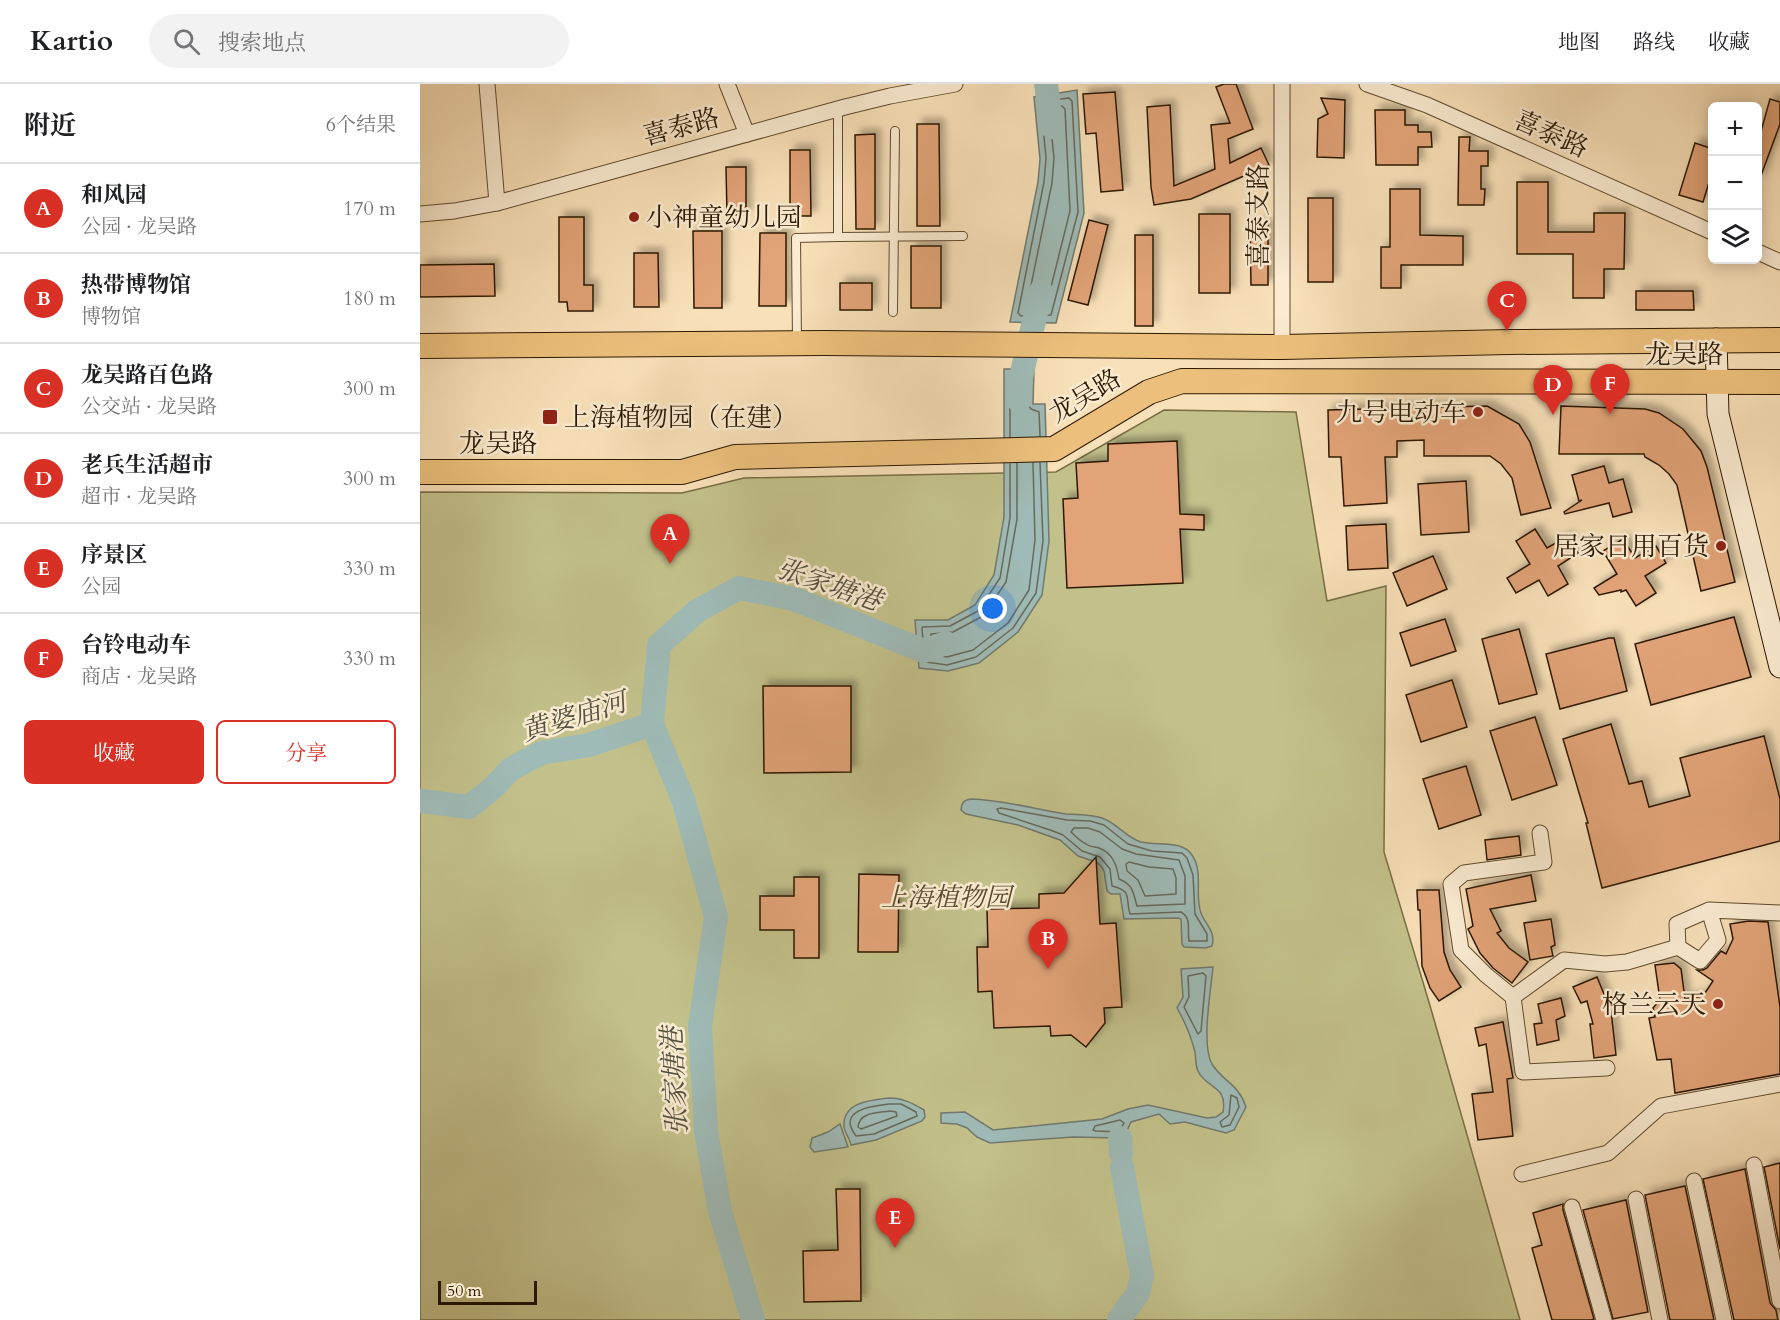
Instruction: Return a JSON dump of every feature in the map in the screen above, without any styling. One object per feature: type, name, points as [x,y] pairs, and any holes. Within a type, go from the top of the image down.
[{"type":"main road","name":"龙吴路","points":[[420,346],[824,344],[1282,347],[1716,339],[1780,340]]},
{"type":"main road","name":"龙吴路","points":[[420,472],[682,472],[735,457],[1054,448],[1149,392],[1182,381],[1780,382]]},
{"type":"street","points":[[487,84],[497,203]]},
{"type":"street","points":[[727,84],[747,134]]},
{"type":"street","name":"喜泰路","points":[[420,214],[497,203],[890,96],[955,84]]},
{"type":"street","name":"喜泰支路","points":[[1282,84],[1282,347]]},
{"type":"street","name":"喜泰路","points":[[1367,84],[1427,105],[1708,230]]},
{"type":"street","points":[[1762,254],[1780,262]]},
{"type":"street","points":[[1716,339],[1718,414],[1780,667]]},
{"type":"street","points":[[1540,833],[1544,862],[1464,873],[1451,884],[1461,950],[1485,975],[1513,997],[1523,1072],[1607,1068]]},
{"type":"street","points":[[1513,997],[1564,960],[1605,964],[1627,962],[1678,947],[1700,961],[1718,940],[1709,910]]},
{"type":"street","points":[[1678,947],[1677,924],[1709,910],[1780,913]]},
{"type":"street","points":[[1522,1174],[1608,1153],[1661,1106],[1780,1084]]},
{"type":"street","points":[[1754,1165],[1780,1301]]},
{"type":"street","points":[[1694,1181],[1724,1320]]},
{"type":"street","points":[[1636,1199],[1660,1320]]},
{"type":"street","points":[[1572,1207],[1604,1320]]},
{"type":"lane","points":[[838,110],[838,237]]},
{"type":"lane","points":[[893,312],[895,131]]},
{"type":"lane","points":[[797,344],[796,238],[963,236]]},
{"type":"green space","name":"上海植物园","points":[[1164,410],[1296,412],[1327,601],[1386,586],[1384,852],[1520,1320],[420,1320],[420,492],[682,493],[744,478],[1056,472]]},
{"type":"water","points":[[1077,90],[1084,213],[1056,323],[1010,322],[1038,182],[1040,159],[1034,97]]},
{"type":"water","points":[[1004,369],[1034,369],[1033,404],[1045,404],[1049,541],[1042,595],[1018,632],[979,663],[948,671],[919,668],[915,620],[948,620],[975,605],[994,575],[1004,517]]},
{"type":"water","points":[[971,799],[1098,817],[1107,820],[1141,842],[1176,845],[1188,850],[1196,862],[1199,906],[1212,932],[1212,946],[1184,947],[1181,919],[1178,918],[1124,919],[1120,894],[1111,894],[1107,891],[1104,871],[1096,862],[1078,856],[1060,840],[1018,825],[966,814],[961,810],[962,805]]},
{"type":"water","points":[[1213,967],[1207,1044],[1212,1064],[1239,1093],[1246,1107],[1234,1130],[1226,1133],[1185,1122],[1170,1124],[1159,1114],[1131,1122],[1125,1135],[1120,1138],[1073,1137],[990,1143],[977,1137],[967,1128],[957,1124],[941,1123],[941,1113],[965,1112],[993,1130],[1102,1119],[1128,1109],[1148,1105],[1207,1118],[1216,1117],[1223,1112],[1222,1097],[1198,1071],[1192,1040],[1177,1008],[1183,997],[1181,969]]},
{"type":"water","points":[[889,1098],[915,1105],[924,1110],[925,1117],[922,1121],[876,1140],[851,1145],[844,1127],[848,1112],[859,1104]]},
{"type":"water","points":[[840,1124],[848,1147],[814,1152],[810,1147],[812,1138]]},
{"type":"building","points":[[1236,84],[1253,129],[1228,139],[1230,163],[1261,148],[1269,165],[1191,199],[1154,205],[1147,107],[1170,105],[1174,186],[1215,169],[1211,125],[1230,123],[1216,87]]},
{"type":"building","points":[[1115,92],[1123,190],[1101,192],[1096,133],[1086,134],[1083,94]]},
{"type":"building","points":[[1321,98],[1345,100],[1344,158],[1317,157],[1318,119],[1328,114]]},
{"type":"building","points":[[1770,99],[1780,102],[1780,124],[1762,173],[1762,156],[1762,128]]},
{"type":"building","points":[[1375,110],[1405,110],[1405,125],[1418,125],[1418,132],[1431,132],[1432,147],[1418,147],[1418,165],[1376,165]]},
{"type":"building","points":[[917,124],[939,124],[940,226],[917,226]]},
{"type":"building","points":[[875,134],[875,229],[856,229],[855,135]]},
{"type":"building","points":[[1459,137],[1470,137],[1469,151],[1488,151],[1488,166],[1481,166],[1481,189],[1485,189],[1484,205],[1458,205]]},
{"type":"building","points":[[1695,143],[1708,147],[1708,186],[1703,202],[1679,195]]},
{"type":"building","points":[[790,150],[810,150],[811,216],[790,216]]},
{"type":"building","points":[[726,167],[746,167],[746,215],[727,215]]},
{"type":"building","points":[[1517,182],[1548,182],[1548,232],[1594,232],[1594,213],[1625,213],[1624,269],[1604,269],[1604,298],[1573,298],[1573,254],[1517,254]]},
{"type":"building","points":[[1390,189],[1420,189],[1420,235],[1463,236],[1463,265],[1401,265],[1401,288],[1381,288],[1381,247],[1390,247]]},
{"type":"building","points":[[1308,198],[1333,198],[1333,282],[1308,282]]},
{"type":"building","points":[[1199,214],[1230,214],[1230,293],[1199,293]]},
{"type":"building","points":[[559,217],[584,217],[584,285],[593,285],[593,311],[568,311],[567,302],[559,302]]},
{"type":"building","points":[[1089,220],[1108,225],[1088,305],[1068,300]]},
{"type":"building","points":[[1250,225],[1268,225],[1268,285],[1251,285]]},
{"type":"building","points":[[693,231],[722,231],[722,308],[694,308]]},
{"type":"building","points":[[760,233],[786,233],[786,306],[759,306]]},
{"type":"building","points":[[1135,235],[1153,235],[1153,326],[1135,326]]},
{"type":"building","points":[[911,246],[941,246],[941,308],[911,308]]},
{"type":"building","points":[[634,253],[658,253],[659,307],[634,307]]},
{"type":"building","points":[[494,264],[495,296],[420,297],[420,265]]},
{"type":"building","points":[[840,283],[872,283],[872,310],[840,310]]},
{"type":"building","points":[[1636,291],[1693,291],[1694,310],[1636,310]]},
{"type":"building","points":[[1487,406],[1519,424],[1530,442],[1551,508],[1521,515],[1512,478],[1501,464],[1490,456],[1424,456],[1424,440],[1397,441],[1397,457],[1385,457],[1387,503],[1344,506],[1341,457],[1329,457],[1328,410]]},
{"type":"building","points":[[1561,406],[1645,409],[1659,413],[1683,429],[1701,451],[1707,467],[1735,582],[1701,591],[1677,485],[1669,474],[1644,454],[1559,454]]},
{"type":"building","points":[[1177,441],[1180,514],[1204,515],[1204,530],[1180,529],[1183,583],[1067,588],[1063,499],[1078,498],[1076,463],[1108,461],[1108,444]]},
{"type":"building","points":[[1604,466],[1609,483],[1623,479],[1632,512],[1613,517],[1609,503],[1565,514],[1564,512],[1582,500],[1579,501],[1572,475]]},
{"type":"building","points":[[1466,481],[1469,532],[1421,535],[1418,484]]},
{"type":"building","points":[[1386,524],[1388,568],[1348,570],[1346,526]]},
{"type":"building","points":[[1535,529],[1547,548],[1568,536],[1578,553],[1558,566],[1568,584],[1548,596],[1539,580],[1516,593],[1507,578],[1530,564],[1516,541]]},
{"type":"building","points":[[1623,539],[1635,558],[1656,546],[1666,563],[1645,576],[1656,593],[1636,606],[1626,590],[1599,595],[1594,588],[1617,574],[1603,551]]},
{"type":"building","points":[[1433,556],[1447,589],[1407,606],[1393,573]]},
{"type":"building","points":[[1734,617],[1751,677],[1651,705],[1635,644]]},
{"type":"building","points":[[1445,619],[1456,651],[1411,666],[1400,633]]},
{"type":"building","points":[[1519,629],[1537,694],[1499,704],[1482,639]]},
{"type":"building","points":[[1614,638],[1627,691],[1560,709],[1546,654]]},
{"type":"building","points":[[1452,680],[1467,727],[1421,742],[1406,695]]},
{"type":"building","points":[[763,686],[851,686],[851,772],[764,773]]},
{"type":"building","points":[[1535,717],[1557,785],[1512,800],[1490,731]]},
{"type":"building","points":[[1611,724],[1629,784],[1642,781],[1649,807],[1690,796],[1680,758],[1764,736],[1780,799],[1780,841],[1602,888],[1586,823],[1588,823],[1563,739]]},
{"type":"building","points":[[1466,766],[1481,815],[1439,829],[1423,779]]},
{"type":"building","points":[[1519,836],[1521,855],[1487,860],[1485,840]]},
{"type":"building","points":[[1096,857],[1100,924],[1116,923],[1122,1007],[1104,1008],[1105,1023],[1086,1047],[1071,1035],[1051,1036],[1050,1026],[994,1028],[992,991],[978,992],[977,947],[988,947],[987,909],[1039,908],[1039,894],[1064,893]]},
{"type":"building","points":[[859,874],[899,875],[898,952],[858,952]]},
{"type":"building","points":[[1531,875],[1536,901],[1490,909],[1501,931],[1497,933],[1509,948],[1528,962],[1512,983],[1493,968],[1480,953],[1468,929],[1473,926],[1466,889]]},
{"type":"building","points":[[794,877],[819,877],[819,958],[794,958],[794,930],[760,930],[760,896],[794,896]]},
{"type":"building","points":[[1417,890],[1439,890],[1444,952],[1450,970],[1461,987],[1439,1001],[1430,988],[1422,966]]},
{"type":"building","points":[[1551,919],[1555,945],[1551,947],[1553,956],[1530,960],[1524,923]]},
{"type":"building","name":"格兰云天","points":[[1749,921],[1768,922],[1780,1007],[1780,1074],[1675,1093],[1671,1059],[1657,1060],[1649,1018],[1655,1017],[1653,1008],[1660,1000],[1655,965],[1674,963],[1681,969],[1685,999],[1703,996],[1713,981],[1697,970],[1707,968],[1721,951],[1726,954],[1733,939],[1730,924]]},
{"type":"building","points":[[1597,977],[1611,1011],[1616,1055],[1594,1058],[1590,1024],[1593,1024],[1587,1001],[1581,1003],[1573,987]]},
{"type":"building","points":[[1561,998],[1565,1016],[1556,1020],[1559,1040],[1537,1045],[1534,1024],[1542,1023],[1538,1004]]},
{"type":"building","points":[[1503,1022],[1513,1078],[1507,1079],[1513,1136],[1478,1140],[1472,1094],[1493,1092],[1486,1044],[1479,1046],[1475,1028]]},
{"type":"building","points":[[1780,1163],[1780,1249],[1764,1167]]},
{"type":"building","points":[[1745,1169],[1770,1303],[1776,1310],[1778,1320],[1734,1320],[1703,1179]]},
{"type":"building","points":[[1685,1186],[1714,1320],[1670,1320],[1645,1195]]},
{"type":"building","points":[[836,1189],[860,1189],[861,1301],[804,1302],[803,1251],[838,1250]]},
{"type":"building","points":[[1626,1200],[1648,1312],[1613,1319],[1583,1210]]},
{"type":"building","points":[[1563,1204],[1594,1319],[1591,1320],[1552,1320],[1532,1248],[1542,1245],[1533,1213]]},
{"type":"waterway","name":"张家塘港","points":[[1046,84],[1052,127]]},
{"type":"waterway","name":"张家塘港","points":[[1019,401],[1020,381],[1041,291]]},
{"type":"waterway","name":"张家塘港","points":[[753,1320],[720,1211],[706,1131],[700,1026],[716,917],[684,802],[652,724],[659,645],[697,611],[739,588],[794,599],[924,651],[946,643]]},
{"type":"waterway","name":"黄婆庙河","points":[[420,801],[469,807],[493,788],[511,769],[541,753],[589,745],[652,724]]},
{"type":"waterway","points":[[1120,1138],[1121,1153]]},
{"type":"waterway","points":[[1119,1320],[1138,1293],[1142,1275],[1122,1167]]},
{"type":"place","name":"小神童幼儿园","points":[[634,217]]},
{"type":"place","name":"龙吴路百色路","points":[[1507,331]]},
{"type":"place","name":"九号电动车","points":[[1478,412]]},
{"type":"place","name":"台铃电动车","points":[[1610,414]]},
{"type":"place","name":"老兵生活超市","points":[[1553,415]]},
{"type":"place","name":"上海植物园（在建）","points":[[550,417]]},
{"type":"place","name":"居家日用百货","points":[[1721,546]]},
{"type":"place","name":"和风园","points":[[670,564]]},
{"type":"place","name":"热带博物馆","points":[[1048,969]]},
{"type":"place","name":"格兰云天","points":[[1718,1004]]},
{"type":"place","name":"序景区","points":[[895,1248]]}]
